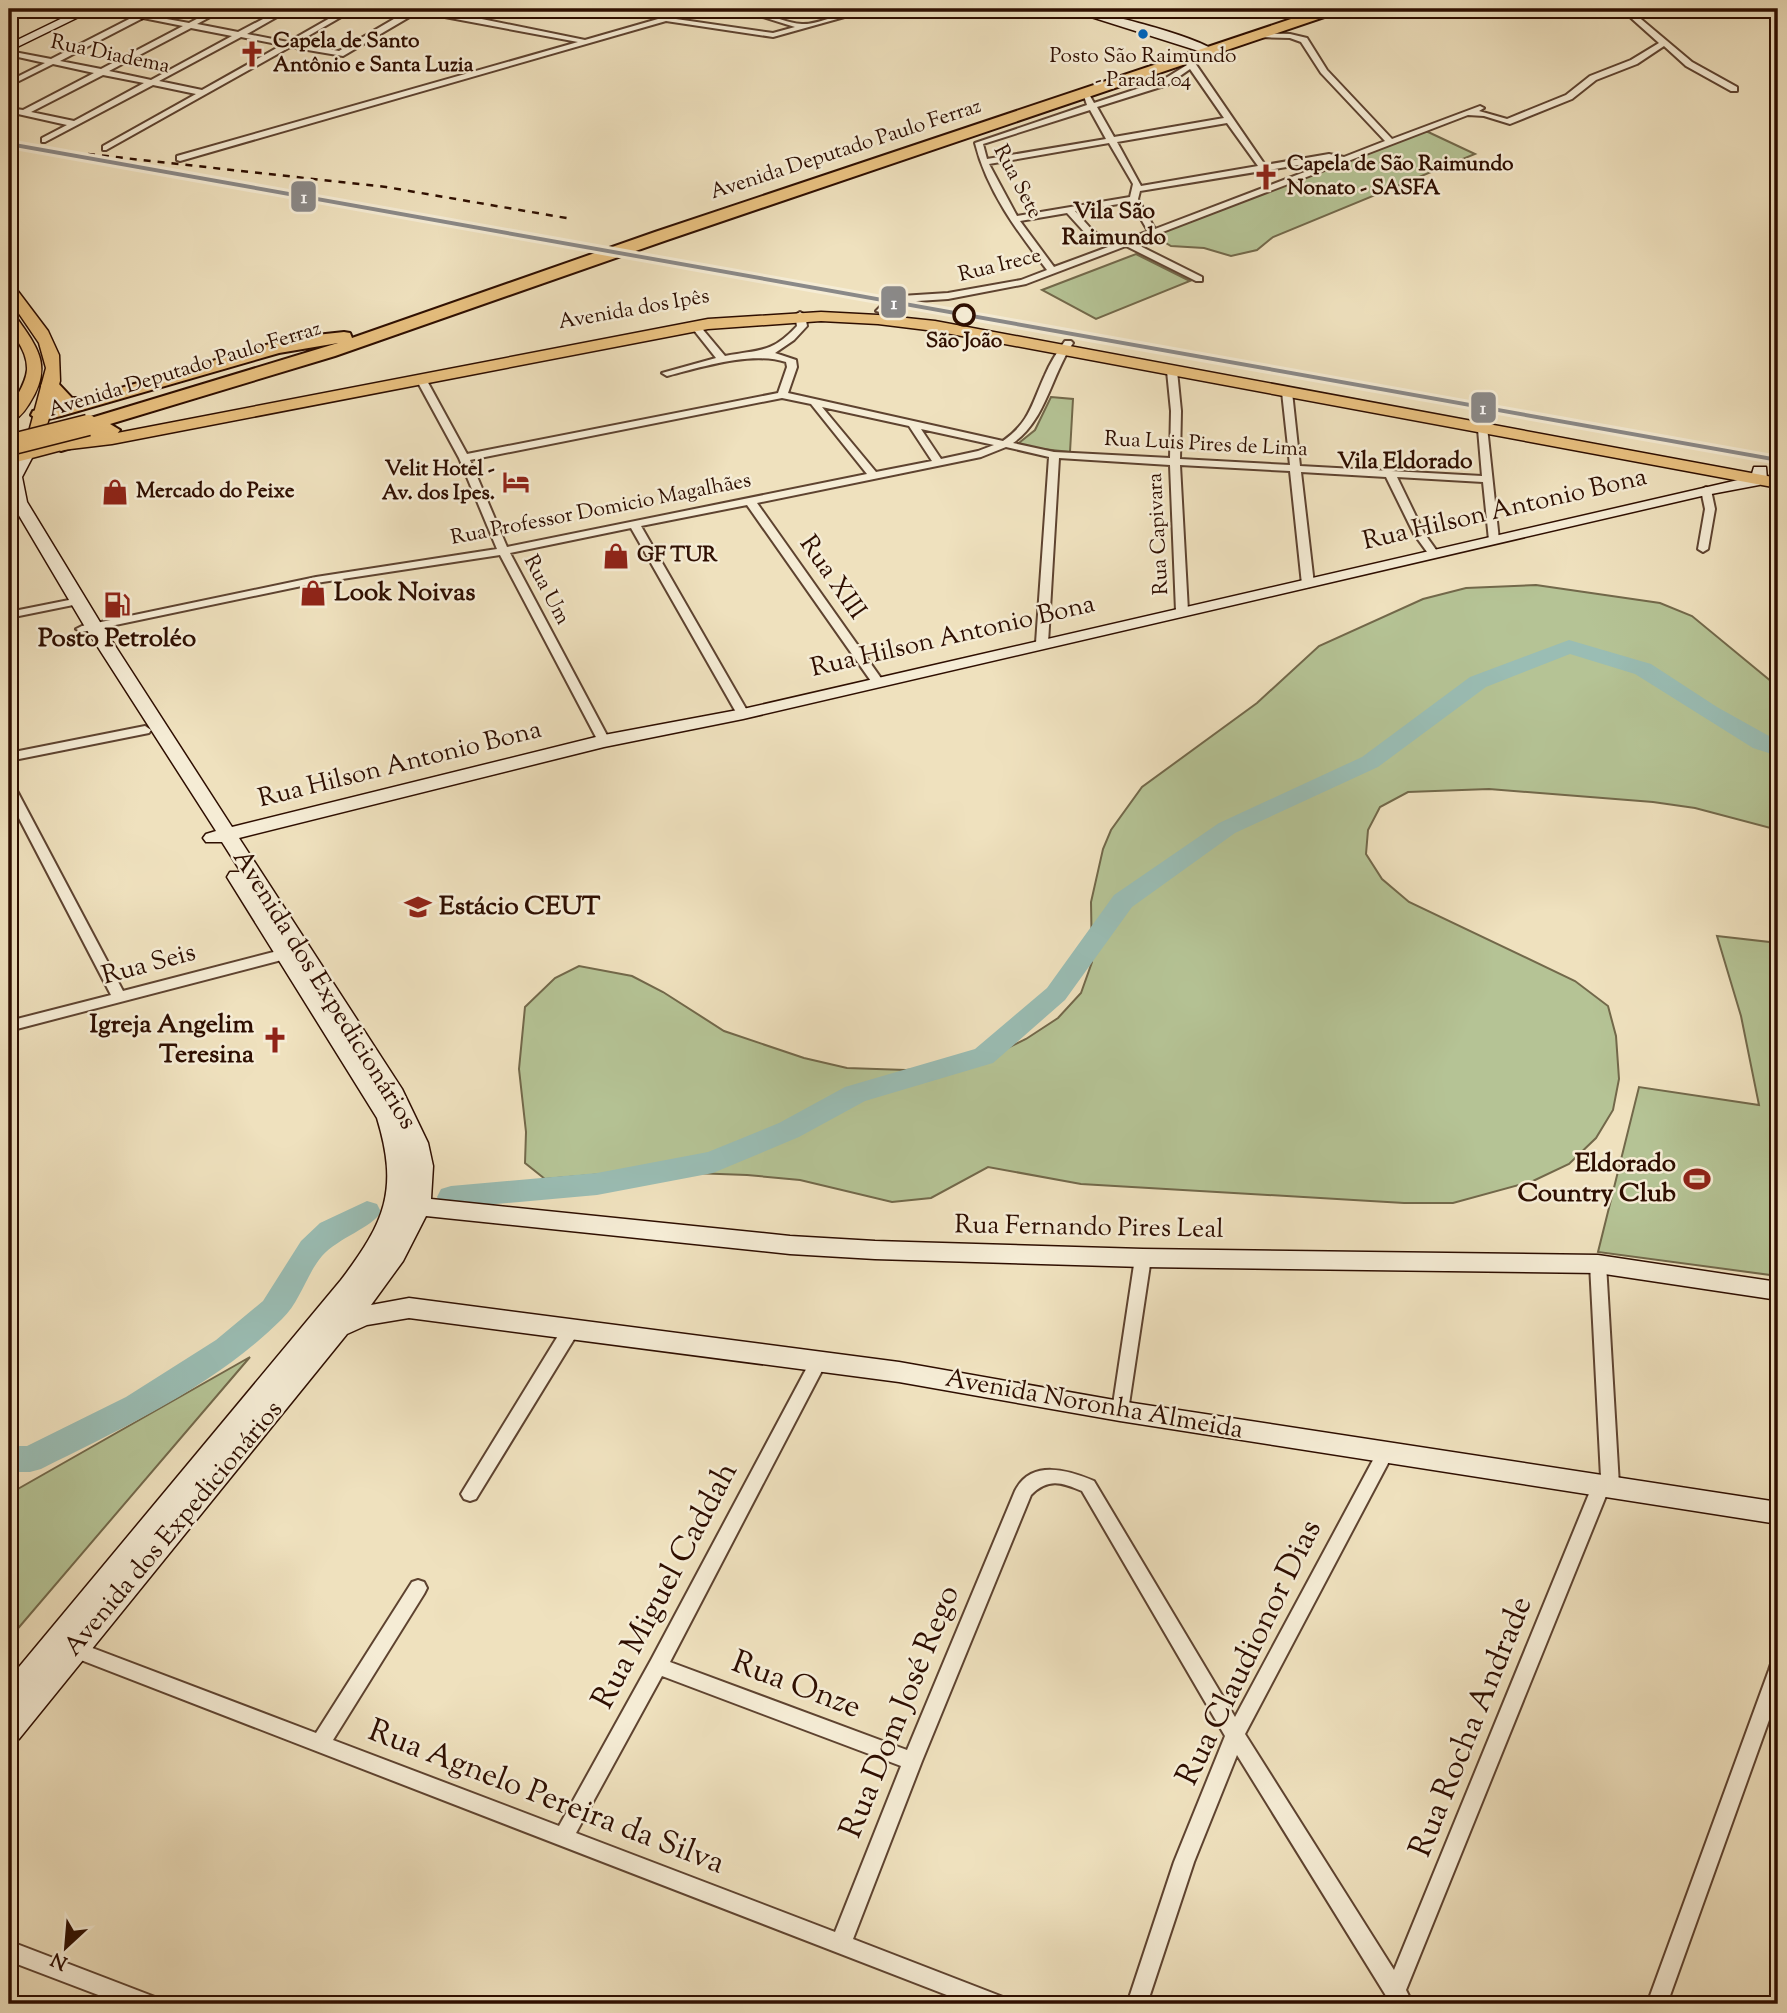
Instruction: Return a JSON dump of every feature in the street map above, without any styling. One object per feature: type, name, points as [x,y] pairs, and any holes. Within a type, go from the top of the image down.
[{"type":"highway","name":"Avenida Deputado Paulo Ferraz","points":[[9,437],[316,356],[585,261],[1088,100],[1189,62],[1209,51],[1334,9]]},
{"type":"highway","points":[[61,445],[329,363],[373,334]]},
{"type":"highway","points":[[50,386],[55,396],[87,415]]},
{"type":"highway","name":"Avenida Deputado Paulo Ferraz","points":[[14,453],[87,415]]},
{"type":"highway","points":[[39,423],[87,415]]},
{"type":"main road","points":[[9,51],[89,9]]},
{"type":"main road","points":[[104,9],[142,16],[156,9]]},
{"type":"main road","points":[[1072,9],[1209,51]]},
{"type":"main road","points":[[9,289],[48,343],[53,365],[33,447],[14,453],[11,482],[14,505]]},
{"type":"main road","name":"Avenida dos Ipês","points":[[421,379],[417,372],[707,318],[804,308],[881,311],[1715,466],[1759,475],[1778,483]]},
{"type":"main road","name":"Avenida dos Ipês","points":[[14,453],[112,439],[696,327],[800,315],[855,316],[904,321],[1065,347],[1483,429],[1715,466]]},
{"type":"main road","points":[[9,317],[33,354],[36,367],[26,396],[9,421]]},
{"type":"main road","points":[[9,421],[39,423]]},
{"type":"main road","points":[[1706,490],[1714,479],[1715,466]]},
{"type":"main road","name":"Avenida dos Ipês","points":[[1759,475],[1778,474]]},
{"type":"main road","name":"Rua Hilson Antonio Bona","points":[[220,836],[604,741],[743,714],[1042,643],[1308,584],[1706,490],[1759,475]]},
{"type":"main road","name":"Avenida dos Expedicionários","points":[[9,1700],[372,1273],[398,1250],[408,1206],[397,1139],[388,1117],[294,952],[88,628],[14,505]]},
{"type":"main road","name":"Avenida dos Expedicionários","points":[[88,628],[145,730],[220,836]]},
{"type":"main road","name":"Rua Fernando Pires Leal","points":[[408,1206],[802,1245],[1143,1258],[1598,1264],[1778,1291]]},
{"type":"main road","points":[[372,1273],[390,1296],[409,1308]]},
{"type":"main road","name":"Avenida dos Expedicionários","points":[[9,1730],[342,1326],[372,1273]]},
{"type":"main road","points":[[342,1326],[362,1316],[409,1308]]},
{"type":"main road","name":"Avenida Noronha Almeida","points":[[409,1308],[999,1388],[1120,1411],[1778,1513]]},
{"type":"street","points":[[9,16],[23,9]]},
{"type":"street","points":[[24,113],[221,9]]},
{"type":"street","points":[[45,140],[287,9]]},
{"type":"street","points":[[106,148],[352,9]]},
{"type":"street","points":[[9,84],[142,16],[338,54],[416,9],[586,41]]},
{"type":"street","points":[[458,17],[484,9]]},
{"type":"street","points":[[638,9],[664,19],[773,35],[869,9]]},
{"type":"street","points":[[180,158],[701,9]]},
{"type":"street","points":[[741,9],[820,32]]},
{"type":"street","points":[[1625,9],[1704,74],[1734,89]]},
{"type":"street","points":[[1258,35],[1290,36],[1304,40],[1324,71],[1391,142]]},
{"type":"street","points":[[1469,113],[1485,114],[1507,122],[1569,97],[1593,78],[1634,62],[1664,43]]},
{"type":"street","name":"Rua Diadema","points":[[9,51],[204,93]]},
{"type":"street","points":[[1189,62],[1264,168]]},
{"type":"street","points":[[1088,100],[1138,189]]},
{"type":"street","name":"Rua Sete","points":[[1053,271],[1015,219],[978,145],[1088,100]]},
{"type":"street","name":"Rua Irece","points":[[881,311],[889,303],[901,299],[948,296],[1011,285],[1053,271],[1480,108]]},
{"type":"street","points":[[9,110],[75,124]]},
{"type":"street","points":[[985,162],[1228,120]]},
{"type":"street","points":[[1138,189],[1328,157],[1345,159]]},
{"type":"street","points":[[1134,199],[1138,189]]},
{"type":"street","points":[[1134,199],[1153,233]]},
{"type":"street","points":[[1015,219],[1134,199]]},
{"type":"street","points":[[1069,210],[1090,233],[1115,247]]},
{"type":"street","points":[[1127,243],[1199,279]]},
{"type":"street","points":[[765,355],[791,338],[802,326],[800,315]]},
{"type":"street","points":[[696,327],[724,360]]},
{"type":"street","points":[[1008,445],[1028,425],[1065,347]]},
{"type":"street","points":[[464,458],[782,396],[792,367],[788,359],[765,355],[724,360],[667,373]]},
{"type":"street","name":"Rua Capivara","points":[[1172,370],[1176,411],[1175,463],[1182,611]]},
{"type":"street","name":"Rua Um","points":[[421,379],[464,458],[503,551],[604,741]]},
{"type":"street","points":[[1287,392],[1308,584]]},
{"type":"street","name":"Rua Luis Pires de Lima","points":[[782,396],[1054,455],[1487,479]]},
{"type":"street","points":[[815,405],[874,476]]},
{"type":"street","points":[[913,424],[939,463]]},
{"type":"street","points":[[1483,429],[1493,540]]},
{"type":"street","name":"Rua Professor Domicio Magalhães","points":[[88,628],[316,580],[503,551],[635,526],[981,454],[1008,445]]},
{"type":"street","points":[[1042,643],[1054,455]]},
{"type":"street","points":[[1390,474],[1419,534],[1434,554]]},
{"type":"street","points":[[1703,549],[1710,509],[1706,490]]},
{"type":"street","name":"Rua XIII","points":[[750,501],[877,681]]},
{"type":"street","points":[[635,526],[743,714]]},
{"type":"street","points":[[9,615],[73,603]]},
{"type":"street","points":[[9,757],[145,730]]},
{"type":"street","points":[[9,788],[120,998]]},
{"type":"street","name":"Rua Seis","points":[[9,1026],[294,952]]},
{"type":"street","points":[[1120,1411],[1143,1258]]},
{"type":"street","name":"Rua Rocha Andrade","points":[[1399,1998],[1606,1485],[1598,1264]]},
{"type":"street","points":[[470,1494],[570,1331]]},
{"type":"street","name":"Rua Miguel Caddah","points":[[564,1836],[658,1666],[818,1363]]},
{"type":"street","name":"Rua Claudionor Dias","points":[[1137,2004],[1184,1862],[1235,1735],[1386,1452]]},
{"type":"street","name":"Rua Dom José Rego","points":[[841,1943],[912,1761],[1018,1504],[1031,1482],[1041,1477],[1064,1476],[1088,1486],[1235,1735]]},
{"type":"street","points":[[320,1743],[418,1588]]},
{"type":"street","name":"Rua Agnelo Pereira da Silva","points":[[74,1649],[996,2004]]},
{"type":"street","name":"Rua Onze","points":[[658,1666],[912,1761]]},
{"type":"street","points":[[1657,2004],[1778,1670]]},
{"type":"street","points":[[1235,1735],[1399,1998]]},
{"type":"street","points":[[9,1951],[148,2004]]},
{"type":"green space","points":[[1426,131],[1475,154],[1273,237],[1257,250],[1231,256],[1204,248],[1171,246],[1159,239],[1159,233]]},
{"type":"green space","points":[[1136,254],[1190,281],[1096,319],[1042,290]]},
{"type":"green space","points":[[1051,397],[1073,399],[1070,452],[1015,446],[1035,430]]},
{"type":"green space","points":[[1536,585],[1660,603],[1692,616],[1778,687],[1778,830],[1695,808],[1653,802],[1489,789],[1408,792],[1380,807],[1368,830],[1366,854],[1382,879],[1409,902],[1575,981],[1608,1006],[1616,1036],[1619,1079],[1613,1110],[1596,1138],[1569,1164],[1533,1181],[1453,1203],[1404,1203],[1081,1184],[988,1167],[931,1198],[892,1202],[800,1180],[747,1175],[638,1171],[545,1179],[525,1163],[526,1132],[519,1069],[525,1007],[555,978],[579,966],[632,976],[663,992],[724,1031],[804,1058],[847,1068],[906,1070],[949,1066],[991,1056],[1026,1039],[1058,1018],[1081,993],[1092,962],[1091,902],[1103,849],[1111,830],[1142,787],[1257,703],[1319,646],[1423,599],[1466,588]]},
{"type":"green space","name":"Eldorado Country Club","points":[[1717,936],[1778,943],[1778,1276],[1598,1252],[1639,1087],[1759,1105],[1741,1016]]},
{"type":"green space","points":[[250,1357],[9,1639],[9,1494]]},
{"type":"waterway","points":[[451,1197],[597,1184],[713,1162],[789,1130],[855,1094],[984,1056],[1056,994],[1123,901],[1227,828],[1370,762],[1478,682],[1569,647],[1643,669],[1761,743],[1778,749]]},
{"type":"waterway","points":[[9,1459],[30,1459],[137,1406],[227,1349],[274,1309],[311,1249],[330,1231],[367,1212]]},
{"type":"railway","points":[[88,154],[386,187],[572,219]]},
{"type":"transit line","name":"1","points":[[9,144],[1778,460]]},
{"type":"place","name":"Posto São Raimundo - Parada 04","points":[[1143,34]]},
{"type":"place","name":"Capela de Santo Antônio e Santa Luzia","points":[[252,54]]},
{"type":"place","name":"Capela de São Raimundo Nonato - SASFA","points":[[1266,177]]},
{"type":"place","name":"São João","points":[[964,315]]},
{"type":"place","name":"Velit Hotel - Av. dos Ipes.","points":[[516,482]]},
{"type":"place","name":"Mercado do Peixe","points":[[115,492]]},
{"type":"place","name":"GF TUR","points":[[616,556]]},
{"type":"place","name":"Look Noivas","points":[[313,593]]},
{"type":"place","name":"Posto Petroléo","points":[[117,605]]},
{"type":"place","name":"Estácio CEUT","points":[[418,907]]},
{"type":"place","name":"Igreja Angelim Teresina","points":[[275,1040]]},
{"type":"place","name":"Eldorado Country Club","points":[[1697,1179]]},
{"type":"district","name":"Vila São Raimundo","points":[[1114,225]]},
{"type":"district","name":"Vila Eldorado","points":[[1405,462]]}]
